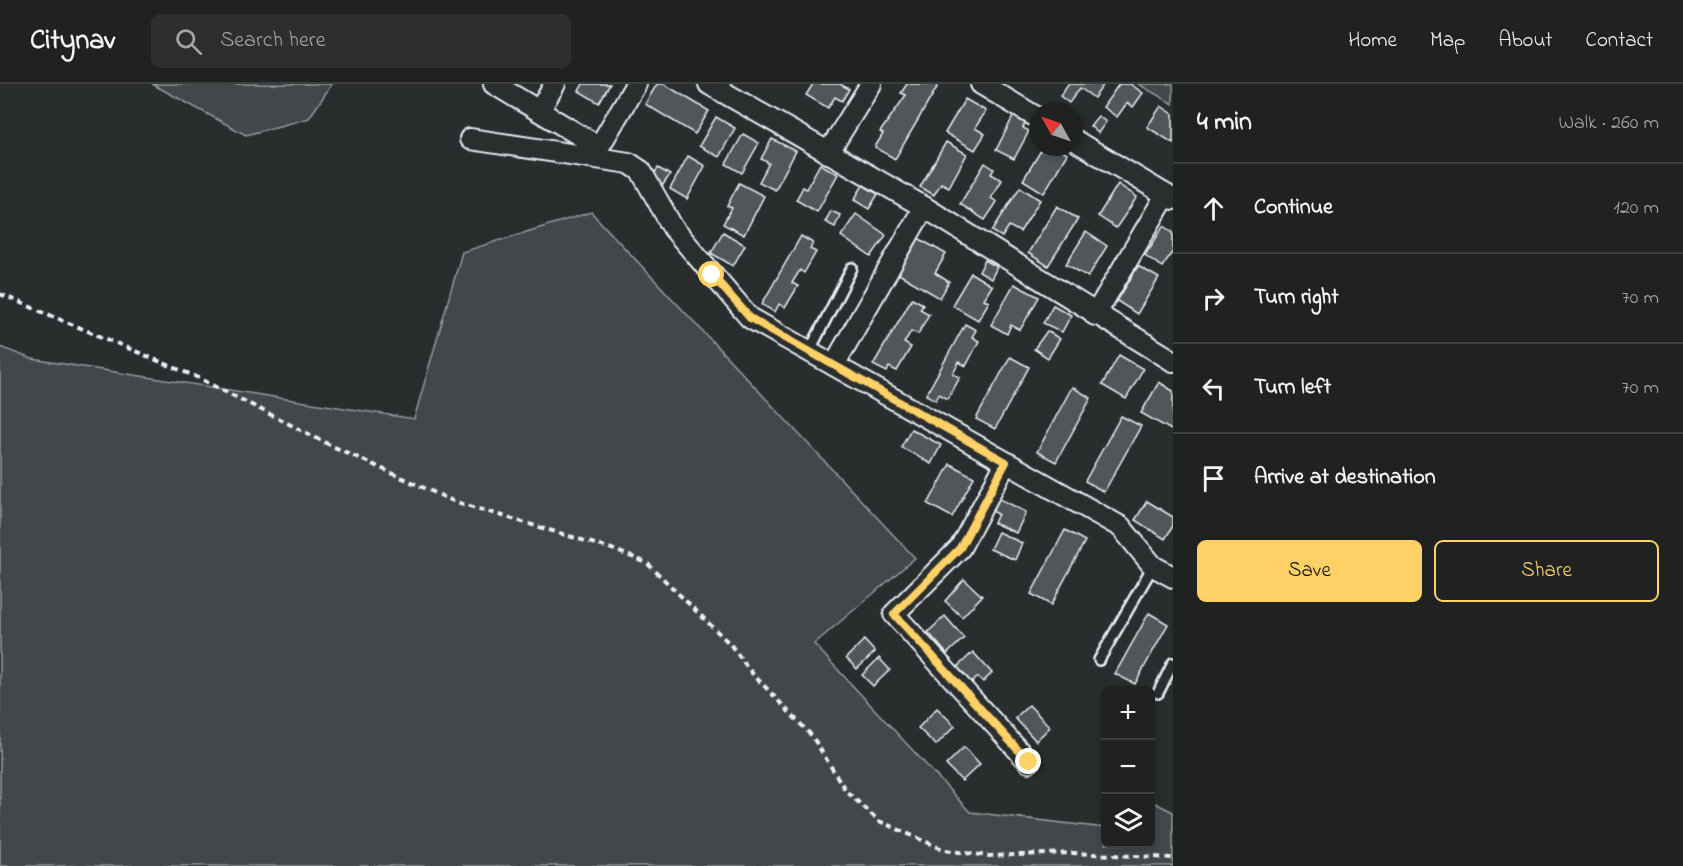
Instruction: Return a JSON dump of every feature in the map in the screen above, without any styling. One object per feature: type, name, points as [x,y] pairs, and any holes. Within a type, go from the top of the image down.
[{"type":"street","points":[[494,84],[599,147],[636,84]]},
{"type":"street","points":[[539,111],[555,84]]},
{"type":"street","points":[[709,84],[924,207],[1095,315],[1173,361]]},
{"type":"street","points":[[828,153],[871,84]]},
{"type":"street","points":[[981,84],[1029,113]]},
{"type":"street","points":[[470,140],[629,163],[641,171],[673,228],[750,318],[1121,527],[1153,566],[1173,577]]},
{"type":"street","points":[[1083,145],[1170,197],[1095,315]]},
{"type":"street","points":[[834,364],[924,207]]},
{"type":"street","points":[[1006,462],[960,548],[894,614],[1029,762]]},
{"type":"lane","points":[[810,350],[852,268]]},
{"type":"lane","points":[[1099,660],[1153,566]]},
{"type":"lane","points":[[1158,693],[1173,663]]},
{"type":"path","points":[[0,294],[200,378],[330,446],[453,501],[612,549],[647,563],[730,644],[751,672],[812,736],[846,791],[879,821],[945,850],[988,856],[1074,853],[1173,858]]},
{"type":"shaded area","points":[[152,84],[332,84],[309,118],[246,135]]},
{"type":"shaded area","points":[[1138,84],[1173,84],[1173,104]]},
{"type":"shaded area","points":[[591,212],[915,558],[814,644],[970,812],[1101,828],[1101,848],[1155,848],[1155,803],[1173,812],[1173,866],[0,866],[0,347],[32,359],[414,419],[462,252]]},
{"type":"building","points":[[583,84],[610,84],[599,103],[579,91]]},
{"type":"building","points":[[657,84],[664,84],[709,111],[695,134],[645,104]]},
{"type":"building","points":[[813,84],[840,84],[849,89],[842,101],[835,97],[828,108],[806,95]]},
{"type":"building","points":[[907,84],[939,84],[895,159],[875,147],[883,134],[880,132],[906,95],[901,93]]},
{"type":"building","points":[[1068,84],[1104,84],[1094,98],[1080,88],[1070,102],[1060,96]]},
{"type":"building","points":[[1119,84],[1130,84],[1143,93],[1133,107],[1127,103],[1117,117],[1103,107]]},
{"type":"building","points":[[965,99],[986,111],[975,128],[985,134],[975,150],[945,133]]},
{"type":"building","points":[[1161,106],[1173,114],[1173,143],[1147,127]]},
{"type":"building","points":[[1014,115],[1026,121],[1023,128],[1029,131],[1014,159],[996,150]]},
{"type":"building","points":[[1098,116],[1106,122],[1098,133],[1090,126]]},
{"type":"building","points":[[716,117],[735,128],[719,157],[699,146]]},
{"type":"building","points":[[743,134],[759,143],[742,173],[726,164]]},
{"type":"building","points":[[772,139],[796,151],[775,190],[759,182],[769,163],[761,159]]},
{"type":"building","points":[[946,142],[967,154],[949,187],[941,183],[934,195],[920,187]]},
{"type":"building","points":[[688,156],[705,166],[687,199],[670,189]]},
{"type":"building","points":[[1038,156],[1066,156],[1044,193],[1023,180]]},
{"type":"building","points":[[985,163],[994,169],[991,174],[1002,180],[991,198],[997,202],[985,220],[960,204]]},
{"type":"building","points":[[820,164],[838,174],[817,212],[796,200],[803,187],[806,189]]},
{"type":"building","points":[[658,168],[670,175],[662,186],[651,179]]},
{"type":"building","points":[[739,183],[764,196],[744,235],[723,224],[732,208],[727,206]]},
{"type":"building","points":[[1118,184],[1137,197],[1116,228],[1098,216]]},
{"type":"building","points":[[863,185],[878,194],[869,209],[854,200]]},
{"type":"building","points":[[1020,187],[1040,200],[1020,232],[1009,226],[1002,237],[992,231]]},
{"type":"building","points":[[1057,206],[1078,219],[1048,266],[1028,253]]},
{"type":"building","points":[[831,211],[840,215],[835,227],[825,222]]},
{"type":"building","points":[[856,214],[886,235],[871,257],[841,236]]},
{"type":"building","points":[[1164,226],[1173,232],[1173,251],[1162,267],[1145,255]]},
{"type":"building","points":[[723,232],[745,245],[733,266],[711,253]]},
{"type":"building","points":[[1086,232],[1107,246],[1088,277],[1066,264]]},
{"type":"building","points":[[801,236],[813,243],[810,249],[816,252],[804,273],[800,270],[792,283],[798,286],[785,308],[779,304],[775,312],[762,304]]},
{"type":"building","points":[[918,238],[946,254],[935,273],[949,282],[940,298],[897,273]]},
{"type":"building","points":[[985,260],[997,267],[991,279],[979,272]]},
{"type":"building","points":[[1138,266],[1159,278],[1137,314],[1117,301]]},
{"type":"building","points":[[971,273],[992,286],[984,299],[989,302],[978,320],[952,305]]},
{"type":"building","points":[[1014,284],[1039,297],[1020,330],[1011,325],[1007,334],[991,325]]},
{"type":"building","points":[[912,298],[923,304],[920,309],[929,314],[918,334],[911,331],[904,343],[911,347],[897,371],[889,367],[887,372],[873,365]]},
{"type":"building","points":[[1053,305],[1071,315],[1062,332],[1043,323]]},
{"type":"building","points":[[965,324],[976,330],[972,337],[979,341],[966,366],[959,362],[953,374],[960,377],[948,399],[939,394],[936,400],[926,395]]},
{"type":"building","points":[[1047,331],[1060,339],[1048,358],[1034,349]]},
{"type":"building","points":[[1119,355],[1143,369],[1126,399],[1102,385]]},
{"type":"building","points":[[1010,357],[1029,367],[995,429],[976,419]]},
{"type":"building","points":[[1159,382],[1173,391],[1173,431],[1141,413]]},
{"type":"building","points":[[1072,387],[1091,398],[1056,462],[1037,452]]},
{"type":"building","points":[[1121,416],[1141,426],[1104,492],[1085,481]]},
{"type":"building","points":[[911,429],[941,445],[931,464],[901,447]]},
{"type":"building","points":[[950,464],[974,477],[952,517],[928,504]]},
{"type":"building","points":[[998,498],[1026,512],[1016,533],[994,523],[998,514],[992,511]]},
{"type":"building","points":[[1147,501],[1173,517],[1173,526],[1165,539],[1135,520]]},
{"type":"building","points":[[1065,530],[1085,541],[1051,605],[1031,594]]},
{"type":"building","points":[[998,532],[1022,543],[1015,560],[990,549]]},
{"type":"building","points":[[964,579],[982,596],[962,617],[945,601]]},
{"type":"building","points":[[1149,613],[1168,624],[1135,684],[1115,674]]},
{"type":"building","points":[[945,616],[964,638],[947,654],[928,632]]},
{"type":"building","points":[[864,640],[875,652],[857,669],[846,658]]},
{"type":"building","points":[[973,652],[992,673],[983,682],[978,677],[969,685],[955,669]]},
{"type":"building","points":[[879,658],[890,670],[873,686],[862,675]]},
{"type":"building","points":[[1029,705],[1050,727],[1036,741],[1015,718]]},
{"type":"building","points":[[937,708],[955,726],[936,745],[918,728]]},
{"type":"building","points":[[964,747],[980,764],[962,781],[946,765]]},
{"type":"route","points":[[712,275],[750,318],[1006,462],[960,548],[894,614],[1029,762]]}]
